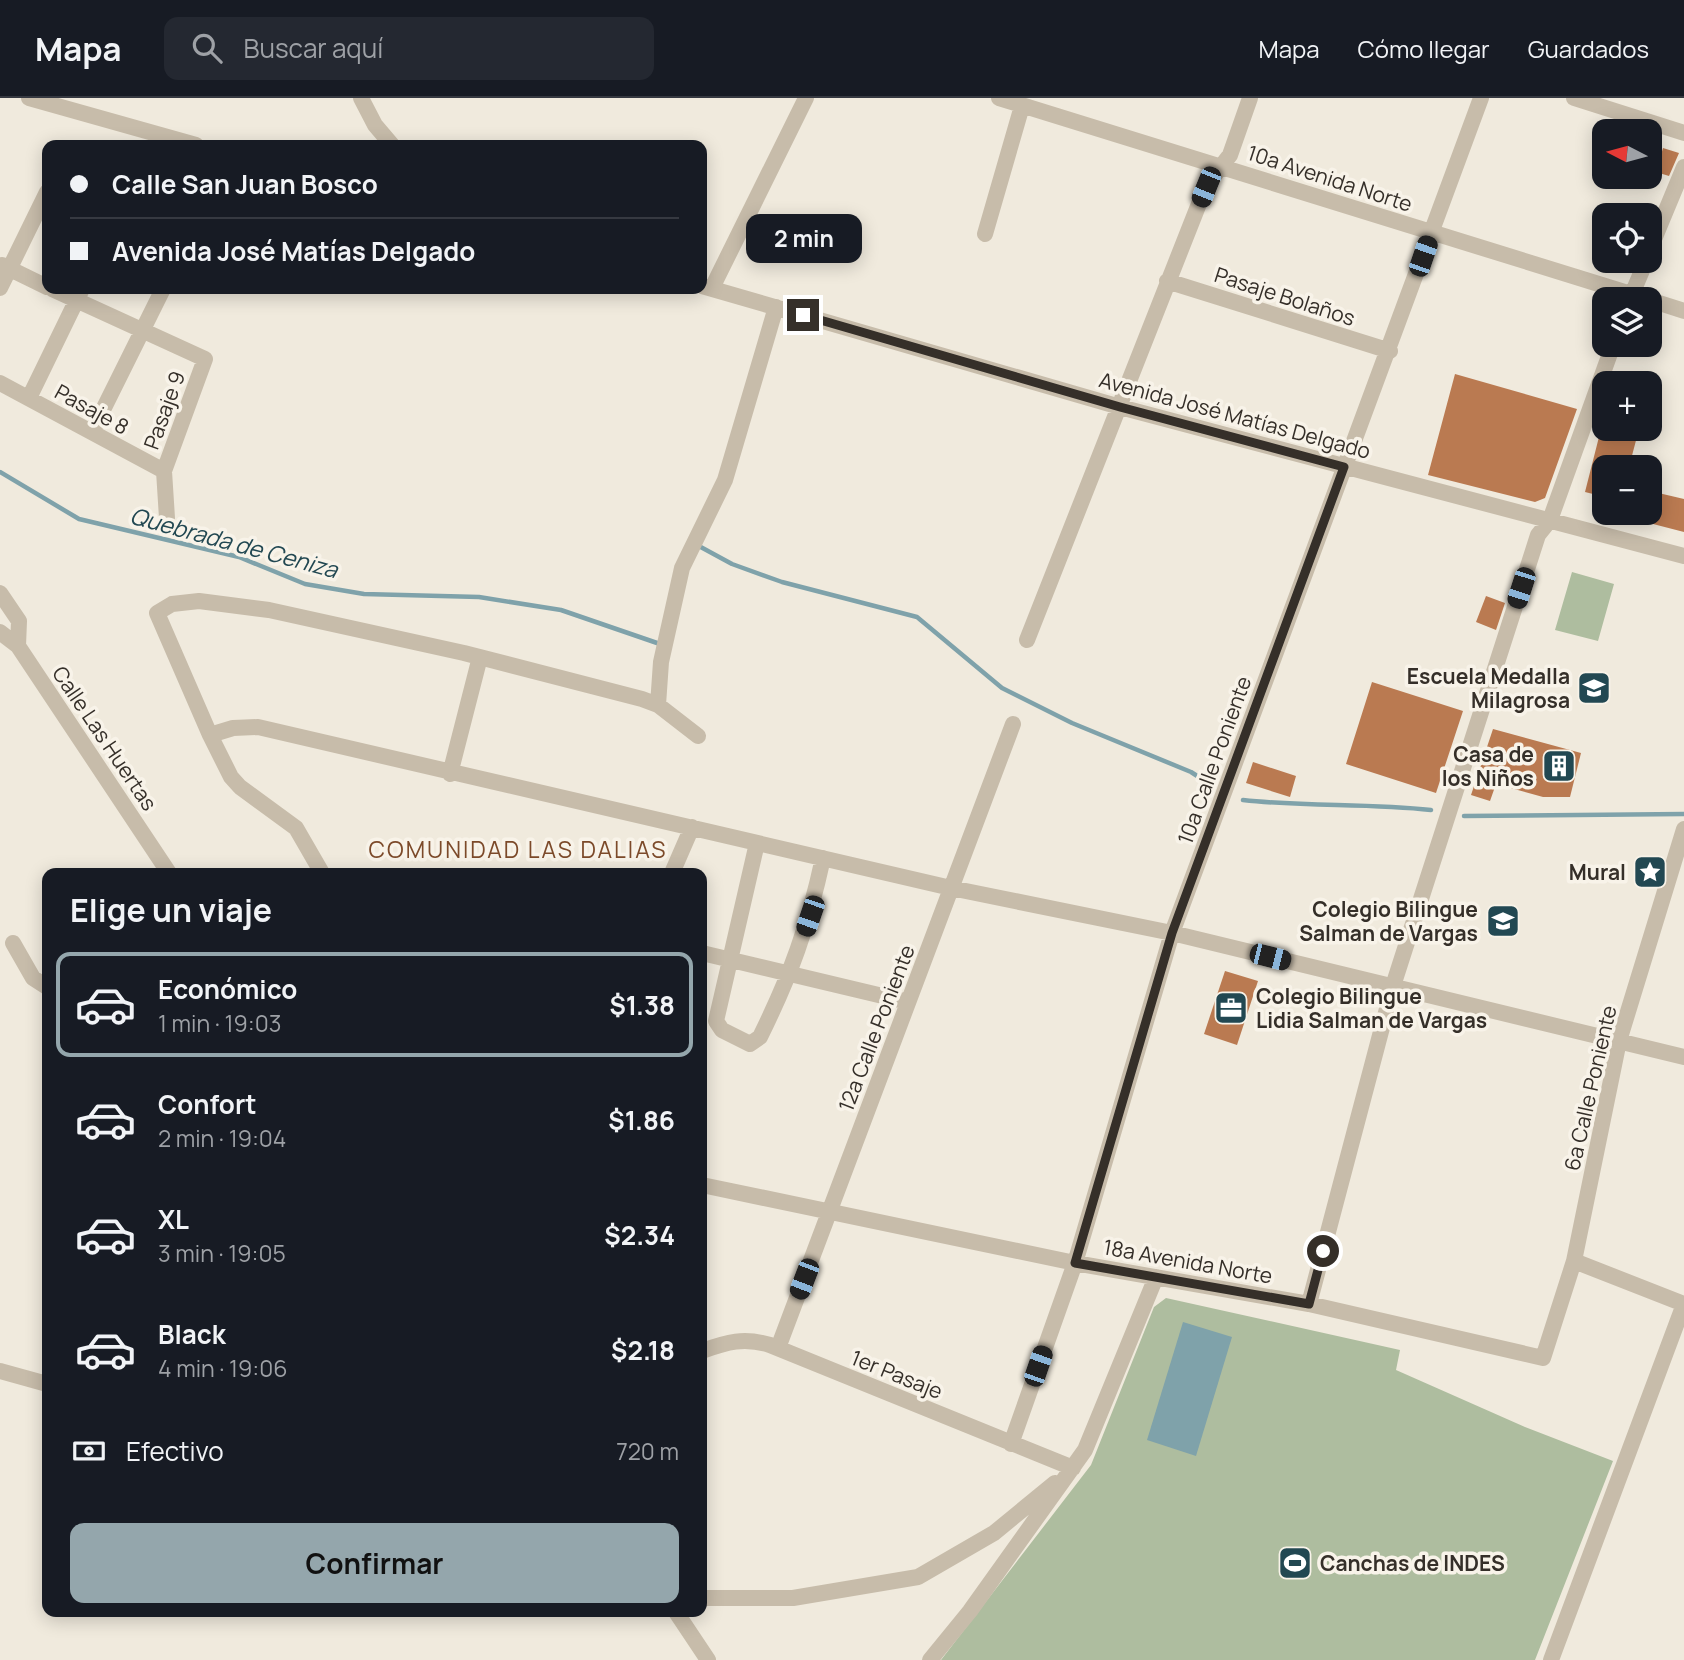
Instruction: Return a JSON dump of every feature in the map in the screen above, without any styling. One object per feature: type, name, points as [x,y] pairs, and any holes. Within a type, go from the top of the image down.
[{"type":"street","points":[[29,98],[178,140]]},
{"type":"street","points":[[707,287],[806,98]]},
{"type":"street","name":"10a Avenida Norte","points":[[999,98],[1605,287]]},
{"type":"street","points":[[1027,640],[1167,281],[1206,187],[1230,155],[1250,98]]},
{"type":"street","name":"10a Calle Poniente","points":[[1011,1444],[1075,1263],[1172,933],[1344,467],[1390,351],[1481,98]]},
{"type":"street","points":[[1574,98],[1684,133]]},
{"type":"street","points":[[360,99],[389,140]]},
{"type":"street","points":[[985,234],[1022,106]]},
{"type":"street","points":[[1662,220],[1684,167]]},
{"type":"street","points":[[0,288],[4,266],[42,201]]},
{"type":"street","points":[[4,266],[42,284]]},
{"type":"street","name":"Pasaje Bolaños","points":[[1167,281],[1390,351]]},
{"type":"street","name":"Avenida José Matías Delgado","points":[[707,287],[1120,407],[1684,556]]},
{"type":"street","points":[[29,398],[79,294],[142,330]]},
{"type":"street","points":[[92,432],[160,294]]},
{"type":"street","name":"10a Avenida Norte","points":[[1662,304],[1684,311]]},
{"type":"street","points":[[658,705],[661,662],[682,568],[725,480],[776,307]]},
{"type":"street","name":"Pasaje 9","points":[[142,330],[205,359],[164,471],[167,519]]},
{"type":"street","points":[[1309,1304],[1393,986],[1538,535],[1550,520],[1610,357]]},
{"type":"street","name":"Pasaje 8","points":[[0,383],[164,471]]},
{"type":"street","points":[[0,593],[19,621],[18,646]]},
{"type":"street","points":[[319,868],[296,828],[240,788],[231,777],[157,613],[172,604],[212,602],[270,610],[480,657],[658,705],[698,736]]},
{"type":"street","name":"Calle Las Huertas","points":[[0,632],[18,646],[166,868]]},
{"type":"street","points":[[450,774],[480,657]]},
{"type":"street","name":"12a Calle Poniente","points":[[778,1348],[1013,724]]},
{"type":"street","points":[[210,735],[233,728],[258,727],[450,774],[951,888],[1172,933],[1684,1057]]},
{"type":"street","points":[[674,868],[692,827]]},
{"type":"street","name":"6a Calle Poniente","points":[[1543,1358],[1574,1261],[1619,1041],[1684,829]]},
{"type":"street","points":[[757,843],[716,1021],[722,1030],[750,1044],[760,1037],[791,974],[810,916],[823,858]]},
{"type":"street","points":[[13,943],[33,978],[42,984]]},
{"type":"street","points":[[707,954],[908,1002]]},
{"type":"street","name":"18a Avenida Norte","points":[[707,1186],[1075,1263],[1309,1304],[1543,1358]]},
{"type":"street","points":[[1551,1660],[1684,1304],[1574,1261]]},
{"type":"street","points":[[930,1660],[970,1611],[1085,1450],[1156,1277]]},
{"type":"street","name":"1er Pasaje","points":[[707,1350],[742,1340],[752,1340],[778,1348],[1073,1468]]},
{"type":"street","points":[[0,1371],[42,1383]]},
{"type":"street","points":[[707,1598],[793,1598],[918,1577],[994,1533],[1073,1468]]},
{"type":"street","points":[[679,1617],[708,1660]]},
{"type":"green space","points":[[1572,572],[1614,584],[1598,641],[1555,630]]},
{"type":"green space","name":"Canchas de INDES","points":[[1166,1298],[1400,1350],[1396,1370],[1525,1427],[1613,1461],[1535,1660],[941,1660],[1091,1465],[1154,1307]]},
{"type":"water","points":[[1183,1322],[1232,1337],[1196,1456],[1147,1440]]},
{"type":"building","points":[[1663,148],[1679,153],[1669,176],[1662,174]]},
{"type":"building","points":[[1455,374],[1577,409],[1545,498],[1535,502],[1428,475]]},
{"type":"building","points":[[1598,441],[1636,441],[1632,455],[1594,455]]},
{"type":"building","points":[[1592,464],[1592,494],[1585,492]]},
{"type":"building","points":[[1662,494],[1684,499],[1684,532],[1657,525],[1662,525]]},
{"type":"building","points":[[1486,596],[1505,603],[1496,630],[1476,622]]},
{"type":"building","points":[[1372,682],[1463,711],[1436,793],[1346,764]]},
{"type":"building","name":"Casa de los Niños","points":[[1493,729],[1581,753],[1570,797],[1543,797],[1496,784],[1490,801],[1471,795]]},
{"type":"building","points":[[1253,762],[1296,776],[1290,797],[1246,783]]},
{"type":"building","name":"Colegio Bilingue Lidia Salman de Vargas","points":[[1225,971],[1258,981],[1237,1045],[1204,1034]]},
{"type":"waterway","name":"Quebrada de Ceniza","points":[[0,472],[79,519],[239,557],[305,584],[364,594],[479,597],[561,610],[660,644]]},
{"type":"waterway","name":"Quebrada de Ceniza","points":[[697,545],[732,564],[782,582],[917,617],[1002,688],[1072,723],[1191,772],[1205,781]]},
{"type":"waterway","name":"Quebrada de Ceniza","points":[[1243,800],[1431,810]]},
{"type":"waterway","name":"Quebrada de Ceniza","points":[[1464,816],[1684,814]]},
{"type":"place","name":"Escuela Medalla Milagrosa","points":[[1594,688]]},
{"type":"place","name":"Casa de los Niños","points":[[1559,766]]},
{"type":"place","name":"Mural","points":[[1650,872]]},
{"type":"place","name":"Colegio Bilingue Salman de Vargas","points":[[1503,921]]},
{"type":"place","name":"Colegio Bilingue Lidia Salman de Vargas","points":[[1231,1008]]},
{"type":"place","name":"Canchas de INDES","points":[[1295,1563]]},
{"type":"district","name":"COMUNIDAD LAS DALIAS","points":[[518,849]]},
{"type":"route","points":[[803,315],[1120,407],[1344,467],[1172,933],[1075,1263],[1309,1304],[1323,1251]]}]
